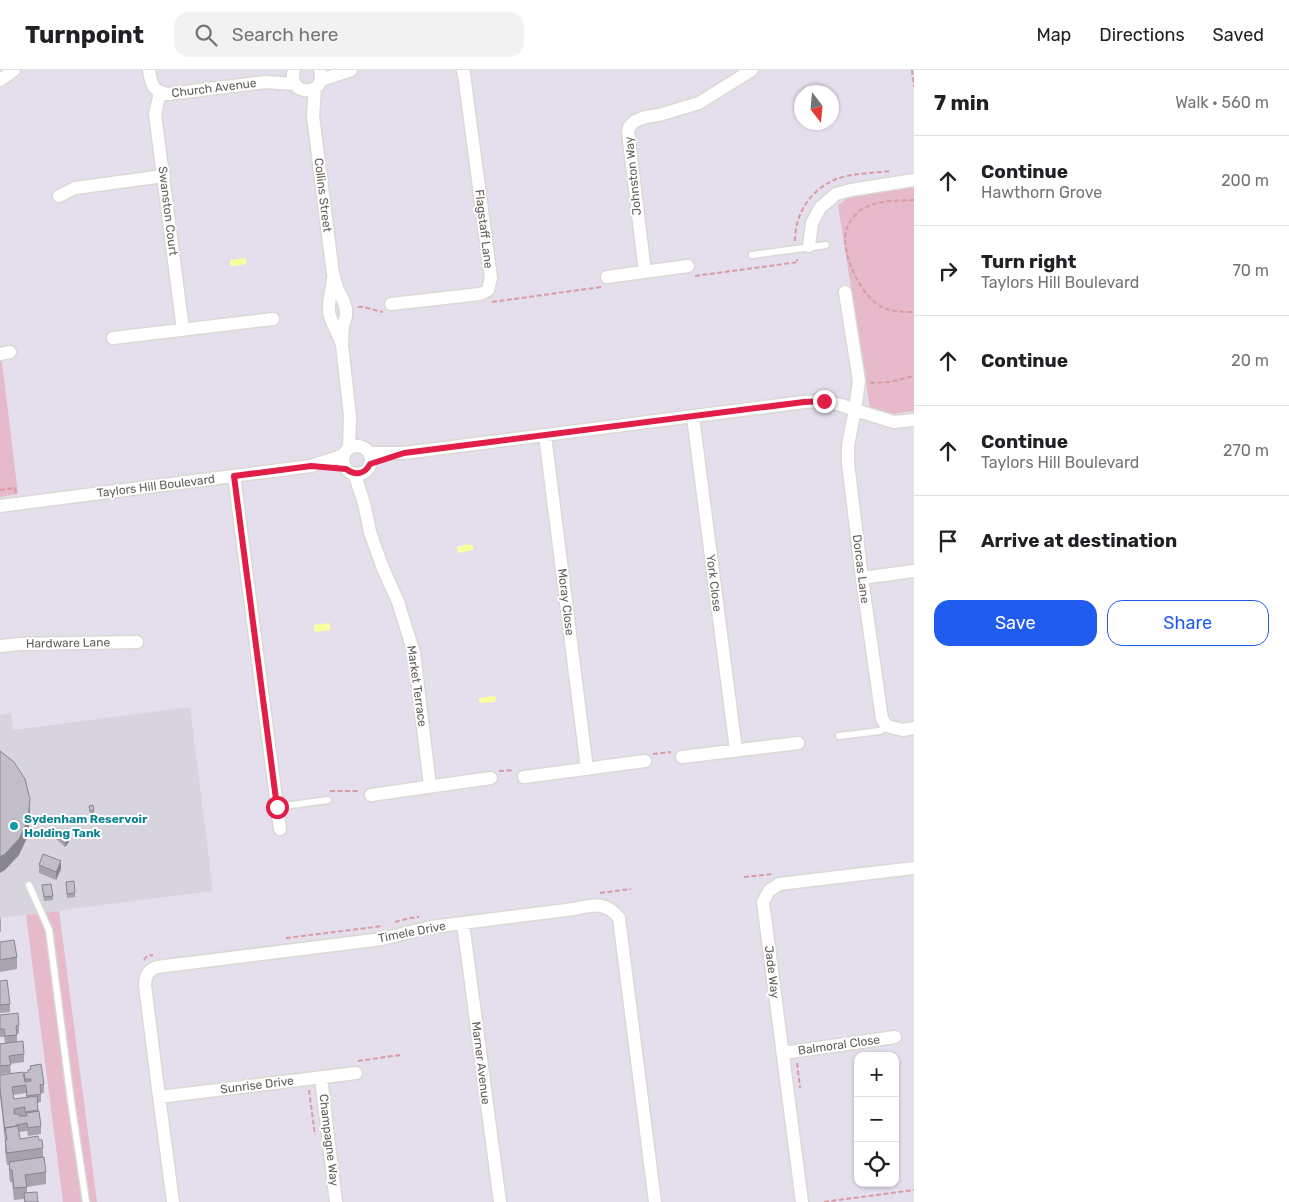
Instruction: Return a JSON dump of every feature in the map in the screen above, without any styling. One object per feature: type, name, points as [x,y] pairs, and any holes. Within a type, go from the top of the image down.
[{"type":"street","points":[[0,80],[14,70]]},
{"type":"street","name":"Church Avenue","points":[[149,70],[155,90],[160,93],[169,94],[306,79],[352,70]]},
{"type":"street","name":"Flagstaff Lane","points":[[391,304],[480,294],[488,290],[491,278],[463,70]]},
{"type":"street","name":"Johnston Way","points":[[645,272],[628,132],[629,127],[636,121],[659,116],[699,103],[752,70]]},
{"type":"street","name":"Collins Street","points":[[306,79],[313,116],[333,274],[329,312],[342,345],[357,460]]},
{"type":"street","name":"Swanston Court","points":[[160,93],[155,114],[183,330]]},
{"type":"street","points":[[59,196],[74,188],[164,176]]},
{"type":"street","points":[[809,246],[812,223],[820,208],[836,194],[914,180]]},
{"type":"street","points":[[607,277],[688,266]]},
{"type":"street","name":"Dorcas Lane","points":[[845,292],[858,383],[848,445],[848,462],[882,719],[887,726]]},
{"type":"street","points":[[112,338],[273,320]]},
{"type":"street","name":"Taylors Hill Boulevard","points":[[0,506],[804,402],[824,401],[894,422],[914,420]]},
{"type":"street","name":"York Close","points":[[693,416],[736,750]]},
{"type":"street","name":"Moray Close","points":[[545,435],[587,768]]},
{"type":"street","name":"Market Terrace","points":[[357,460],[370,532],[398,602],[414,653],[430,786]]},
{"type":"street","points":[[234,476],[280,829]]},
{"type":"street","points":[[862,578],[914,571]]},
{"type":"street","name":"Hardware Lane","points":[[0,646],[137,642]]},
{"type":"street","points":[[887,726],[903,730],[914,728]]},
{"type":"street","points":[[682,757],[798,743]]},
{"type":"street","points":[[524,776],[647,758]]},
{"type":"street","points":[[371,795],[491,778]]},
{"type":"street","name":"Jade Way","points":[[802,1202],[763,902],[769,891],[779,884],[914,868]]},
{"type":"street","name":"Timele Drive","points":[[173,1202],[145,985],[147,974],[152,969],[382,938],[431,927],[594,905],[604,906],[613,910],[619,918],[655,1202]]},
{"type":"street","name":"Marner Avenue","points":[[463,923],[500,1202]]},
{"type":"street","name":"Balmoral Close","points":[[782,1053],[895,1037]]},
{"type":"street","name":"Sunrise Drive","points":[[159,1097],[356,1073]]},
{"type":"street","name":"Champagne Way","points":[[321,1078],[336,1202]]},
{"type":"lane","points":[[752,255],[826,245]]},
{"type":"lane","points":[[839,736],[880,731],[887,726]]},
{"type":"lane","points":[[277,807],[325,801]]},
{"type":"lane","points":[[29,885],[49,930],[86,1202]]},
{"type":"path","points":[[912,70],[914,87]]},
{"type":"path","points":[[914,201],[886,201],[862,209],[854,216],[846,232],[849,259],[854,273],[870,298],[879,305],[897,312],[914,312]]},
{"type":"path","points":[[858,383],[876,384],[914,376]]},
{"type":"path","points":[[647,758],[681,751],[682,757]]},
{"type":"path","points":[[325,801],[320,793],[370,790],[371,795]]},
{"type":"path","points":[[744,878],[778,873]]},
{"type":"path","points":[[796,1051],[800,1089]]},
{"type":"path","points":[[824,1202],[914,1190]]},
{"type":"shaded area","points":[[914,185],[914,411],[892,414],[870,409],[838,205],[852,195]]},
{"type":"shaded area","points":[[246,259],[246,264],[230,265],[230,260]]},
{"type":"shaded area","points":[[0,361],[2,362],[18,494],[0,497]]},
{"type":"shaded area","points":[[468,544],[473,545],[473,550],[458,553],[457,547]]},
{"type":"shaded area","points":[[330,623],[330,630],[315,632],[313,625]]},
{"type":"shaded area","points":[[496,697],[495,702],[479,703],[479,698]]},
{"type":"shaded area","points":[[190,707],[213,891],[0,918],[0,715],[11,713],[13,730]]},
{"type":"shaded area","points":[[59,911],[97,1202],[63,1202],[26,915]]},
{"type":"building","name":"Sydenham Reservoir Holding Tank","points":[[0,751],[14,762],[25,779],[30,799],[28,820],[19,839],[0,857]]},
{"type":"building","points":[[93,805],[94,810],[90,811],[89,806]]},
{"type":"building","points":[[60,830],[69,838],[65,843],[56,835]]},
{"type":"building","points":[[43,854],[61,861],[56,872],[39,865]]},
{"type":"building","points":[[74,881],[75,893],[67,894],[66,882]]},
{"type":"building","points":[[51,884],[53,896],[44,897],[42,885]]},
{"type":"building","points":[[14,940],[17,957],[0,960],[0,942]]},
{"type":"building","points":[[7,980],[10,1004],[0,1005],[0,981]]},
{"type":"building","points":[[18,1013],[19,1025],[16,1026],[17,1035],[5,1036],[4,1029],[0,1029],[0,1015]]},
{"type":"building","points":[[23,1041],[24,1054],[9,1056],[11,1065],[0,1066],[0,1044]]},
{"type":"building","points":[[41,1064],[44,1084],[40,1085],[41,1094],[27,1096],[26,1085],[12,1087],[14,1099],[37,1096],[38,1110],[25,1112],[25,1107],[14,1109],[14,1114],[27,1116],[26,1113],[39,1111],[41,1126],[28,1128],[27,1123],[5,1128],[5,1132],[0,1075],[23,1072],[25,1082],[31,1081],[31,1079],[25,1079],[24,1073],[31,1069],[30,1066]]},
{"type":"building","points":[[18,1126],[20,1139],[38,1136],[39,1140],[42,1140],[43,1148],[7,1153],[5,1128]]},
{"type":"building","points":[[44,1157],[46,1172],[25,1175],[27,1187],[14,1188],[9,1162]]},
{"type":"building","points":[[37,1192],[38,1202],[25,1202],[24,1193]]},
{"type":"place","name":"Sydenham Reservoir Holding Tank","points":[[14,826]]},
{"type":"route","points":[[277,807],[234,476],[311,466],[346,469],[354,473],[361,473],[370,464],[404,453],[824,401]]}]
